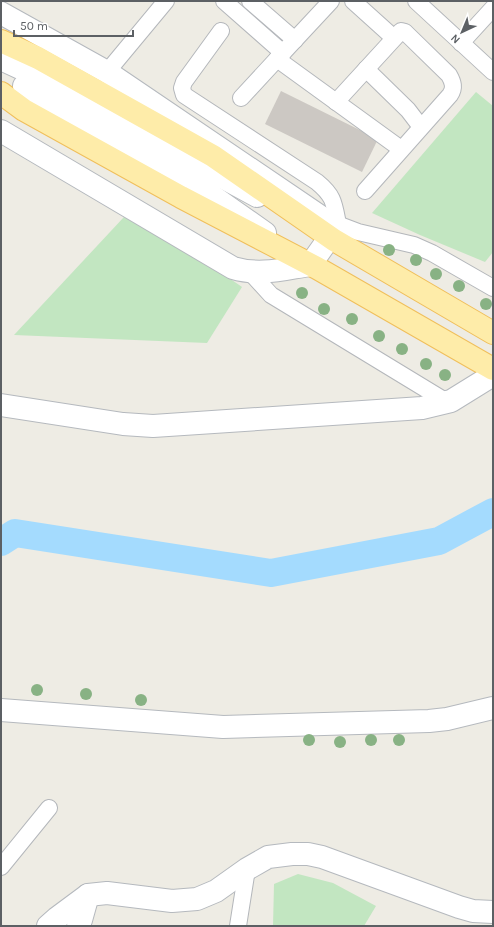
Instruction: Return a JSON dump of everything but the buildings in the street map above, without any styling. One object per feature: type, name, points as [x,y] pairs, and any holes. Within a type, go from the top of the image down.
[{"type":"main road","points":[[1,41],[38,58],[213,156],[493,333]]},
{"type":"main road","points":[[1,93],[24,110],[181,197],[314,266],[493,369]]},
{"type":"street","points":[[107,72],[166,1]]},
{"type":"street","points":[[224,1],[280,56],[336,102],[401,149]]},
{"type":"street","points":[[250,1],[294,40]]},
{"type":"street","points":[[241,98],[331,1]]},
{"type":"street","points":[[353,1],[394,38]]},
{"type":"street","points":[[416,1],[461,43],[491,67]]},
{"type":"street","points":[[461,43],[493,8]]},
{"type":"street","points":[[1,13],[107,72],[331,230]]},
{"type":"street","points":[[221,31],[184,82],[182,88],[184,95],[326,189],[332,197],[331,230],[314,266]]},
{"type":"street","points":[[336,102],[401,31],[405,32],[449,75],[453,81],[452,92],[365,191]]},
{"type":"street","points":[[1,59],[331,230],[358,232],[414,245],[432,253],[493,288]]},
{"type":"street","points":[[366,69],[408,110],[421,127]]},
{"type":"street","points":[[1,71],[26,88],[201,188],[314,266]]},
{"type":"street","points":[[1,132],[233,268],[260,273],[314,266]]},
{"type":"street","points":[[250,272],[270,295],[447,402]]},
{"type":"street","points":[[1,405],[123,424],[153,426],[422,408],[447,402],[467,392],[493,374]]},
{"type":"street","points":[[1,710],[223,727],[430,721],[447,719],[493,708]]},
{"type":"street","points":[[1,868],[49,808]]},
{"type":"street","points":[[48,926],[88,895],[107,893],[172,901],[197,899],[216,891],[268,858],[292,854],[308,854],[322,857],[459,907],[473,911],[493,912]]},
{"type":"street","points":[[238,926],[247,870]]},
{"type":"street","points":[[83,924],[88,895]]},
{"type":"green space","points":[[476,92],[493,106],[493,252],[485,262],[372,213]]},
{"type":"green space","points":[[124,217],[203,260],[242,287],[207,343],[14,335]]},
{"type":"green space","points":[[298,874],[333,883],[376,906],[364,926],[273,926],[274,884]]},
{"type":"waterway","points":[[1,542],[15,533],[271,573],[439,541],[493,512]]}]
